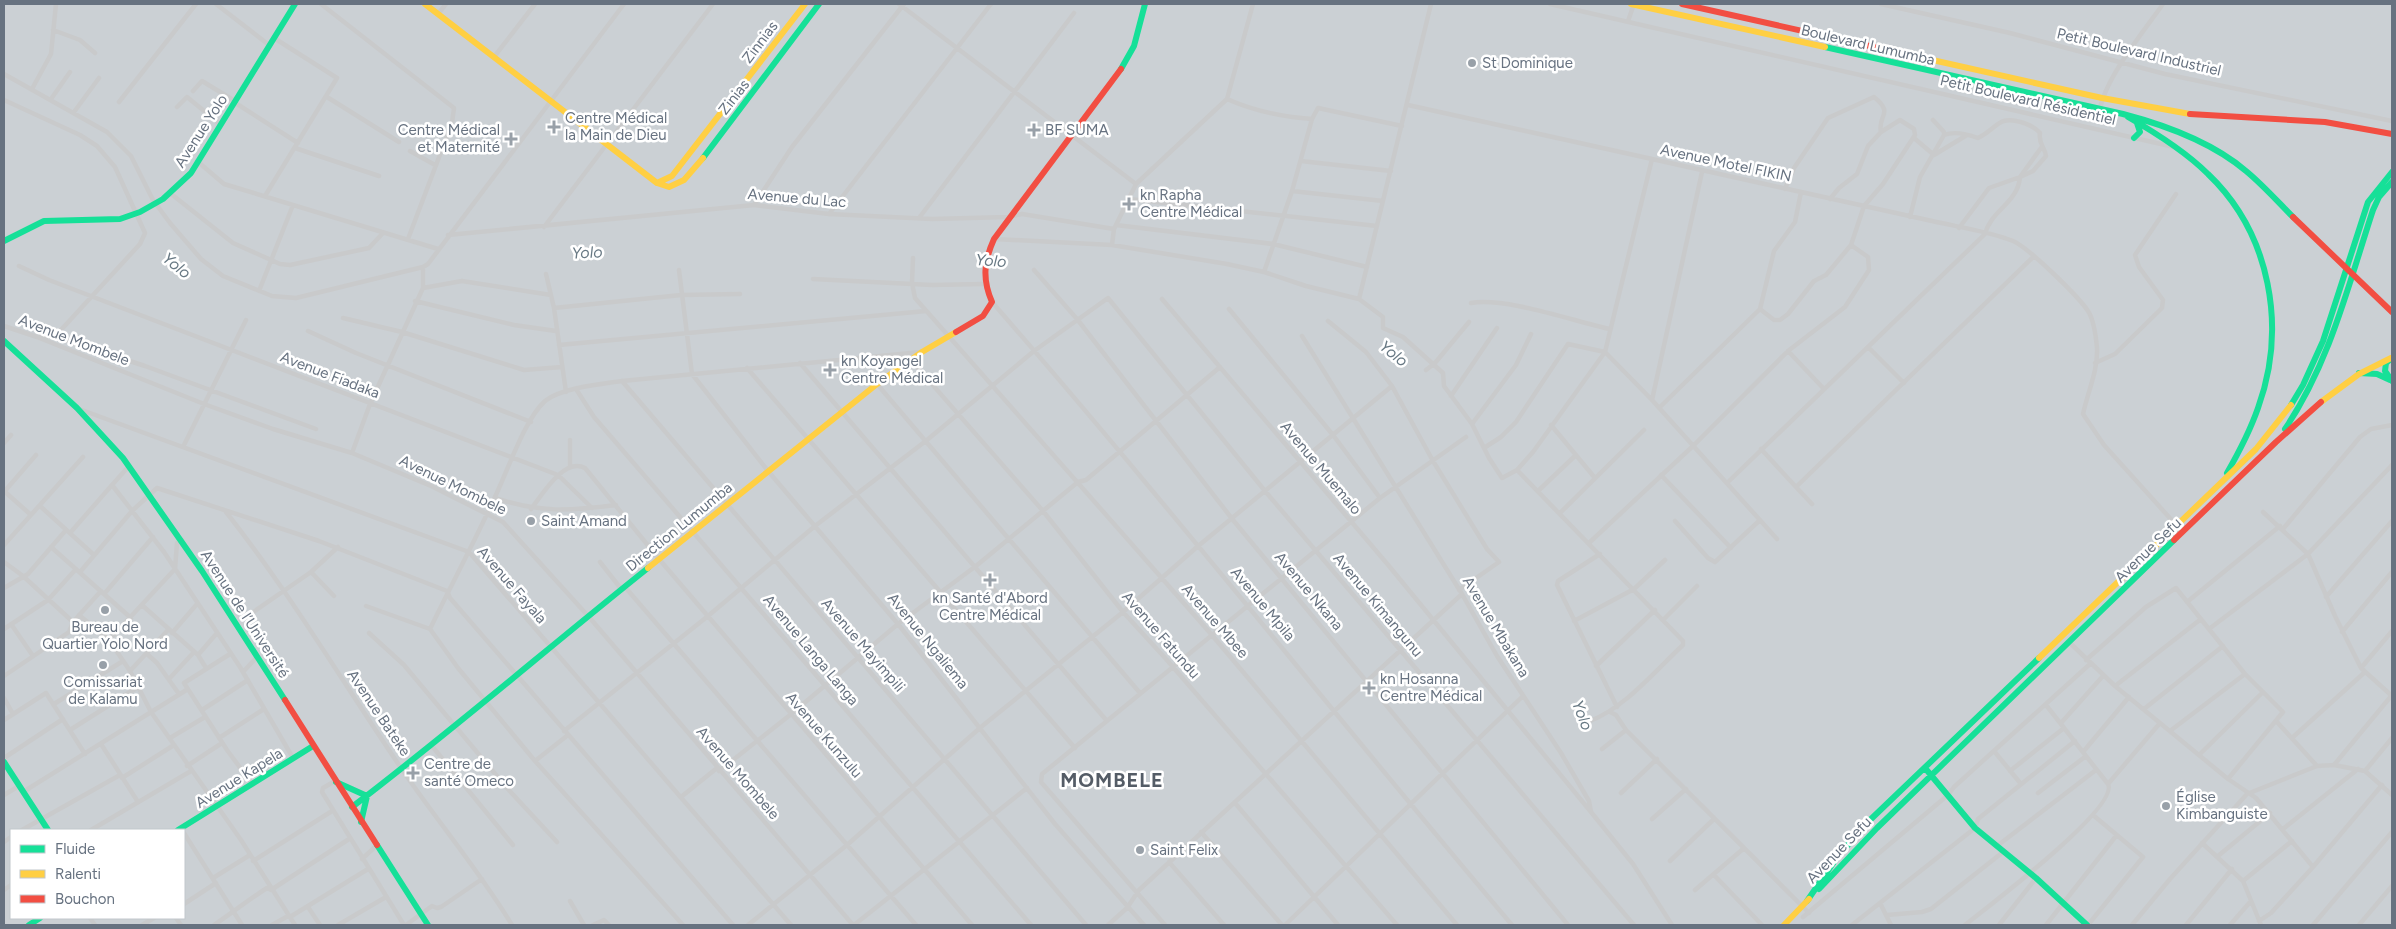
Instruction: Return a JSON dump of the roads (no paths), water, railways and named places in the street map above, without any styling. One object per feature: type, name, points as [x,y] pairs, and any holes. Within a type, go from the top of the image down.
[{"type":"main road","name":"Avenue Yolo","points":[[4,242],[44,222],[102,221],[141,212],[156,204],[170,193],[190,173],[295,4]]},
{"type":"main road","points":[[425,4],[657,183]]},
{"type":"main road","name":"Zinnias","points":[[657,183],[672,176],[804,4]]},
{"type":"main road","name":"Zinias","points":[[657,183],[669,187],[676,185],[695,168],[819,4]]},
{"type":"main road","points":[[992,302],[983,284],[986,260],[994,239],[1008,217],[1128,58],[1139,33],[1145,4]]},
{"type":"main road","name":"Boulevard Lumumba","points":[[1633,4],[2123,114]]},
{"type":"main road","name":"Boulevard Lumumba","points":[[1682,4],[2102,98],[2202,116],[2325,122],[2392,134]]},
{"type":"main road","points":[[753,72],[763,79]]},
{"type":"main road","points":[[2123,114],[2189,155],[2218,183],[2232,200],[2246,223],[2258,247],[2268,281],[2272,308],[2273,336],[2270,369],[2261,407],[2236,459],[2220,484]]},
{"type":"main road","points":[[2123,114],[2179,131],[2222,154],[2245,170],[2392,312]]},
{"type":"main road","points":[[2134,138],[2140,132],[2136,122]]},
{"type":"main road","points":[[685,160],[695,168]]},
{"type":"main road","points":[[2220,484],[2256,449],[2296,397],[2320,348],[2352,248],[2371,197],[2392,172]]},
{"type":"main road","points":[[2276,442],[2312,388],[2332,341],[2376,203],[2392,182]]},
{"type":"main road","name":"Direction Lumumba","points":[[352,807],[435,744],[516,674],[876,384],[910,359],[983,316],[992,302]]},
{"type":"main road","name":"Avenue de l’Université","points":[[5,341],[77,408],[129,466],[150,494],[182,540],[428,925]]},
{"type":"main road","points":[[2391,380],[2386,374],[2385,367],[2392,358]]},
{"type":"main road","name":"Avenue Sefu","points":[[1805,904],[1877,828],[1931,775],[2207,511],[2276,442],[2343,383],[2392,358]]},
{"type":"main road","points":[[2358,374],[2377,374],[2391,380]]},
{"type":"main road","name":"Avenue Sefu","points":[[1805,904],[1849,842],[2220,484]]},
{"type":"main road","points":[[2200,503],[2207,511]]},
{"type":"main road","name":"Avenue Kapela","points":[[183,829],[313,746]]},
{"type":"main road","points":[[4,762],[47,829]]},
{"type":"main road","points":[[1924,768],[1975,828],[2034,876],[2088,925]]},
{"type":"main road","points":[[335,781],[367,796],[361,822]]},
{"type":"main road","points":[[1784,925],[1805,904]]},
{"type":"street","points":[[32,89],[50,58],[56,4]]},
{"type":"street","points":[[119,102],[196,4]]},
{"type":"street","points":[[216,4],[269,46]]},
{"type":"street","points":[[321,4],[454,108],[452,123],[408,239]]},
{"type":"street","points":[[438,14],[446,4]]},
{"type":"street","points":[[494,57],[535,4]]},
{"type":"street","points":[[4,74],[107,132],[132,156],[156,204],[201,259],[223,276],[272,296],[296,298],[423,267],[434,257],[448,235],[624,4]]},
{"type":"street","points":[[544,227],[712,4]]},
{"type":"street","points":[[829,214],[991,4]]},
{"type":"street","points":[[1112,246],[1115,227],[1136,184],[1228,99],[1253,4]]},
{"type":"street","points":[[1359,299],[1431,4]]},
{"type":"street","name":"Petit Boulevard Résidentiel","points":[[1550,4],[2178,148]]},
{"type":"street","points":[[1628,21],[1633,4]]},
{"type":"street","name":"Petit Boulevard Industriel","points":[[1881,4],[2010,33],[2122,64],[2392,121]]},
{"type":"street","points":[[2100,109],[2102,98],[2122,64],[2163,4]]},
{"type":"street","points":[[754,205],[792,147],[901,5],[1136,184]]},
{"type":"street","points":[[919,218],[1074,13]]},
{"type":"street","points":[[53,30],[80,40],[95,53]]},
{"type":"street","points":[[265,196],[337,80],[336,76],[274,38]]},
{"type":"street","points":[[51,99],[70,72]]},
{"type":"street","points":[[74,112],[99,78]]},
{"type":"street","points":[[193,91],[202,81],[298,143]]},
{"type":"street","points":[[178,107],[187,97],[220,124]]},
{"type":"street","points":[[327,97],[399,142]]},
{"type":"street","points":[[1785,189],[1794,168],[1828,118],[1834,114],[1858,106],[1874,97],[1885,107],[1886,112],[1881,124],[1882,132]]},
{"type":"street","points":[[1228,99],[1245,107],[1283,116],[1312,118]]},
{"type":"street","points":[[4,100],[80,135],[97,146],[115,167],[141,212],[144,238],[66,325],[53,336]]},
{"type":"street","name":"Avenue Motel FIKIN","points":[[1408,104],[2012,241],[2034,256],[2088,311],[2096,338],[2095,363]]},
{"type":"street","points":[[1264,272],[1292,191],[1312,118],[1318,108],[1402,126]]},
{"type":"street","points":[[1760,309],[1774,320],[1780,320],[1788,314],[1814,280],[1826,275],[1851,245],[1864,206],[1883,184],[1914,138],[1914,129],[1900,120],[1882,132],[1868,146],[1857,174],[1839,188],[1830,199]]},
{"type":"street","points":[[1933,120],[1944,132],[1944,135]]},
{"type":"street","points":[[1910,217],[1920,177],[1944,135],[1951,133],[1968,134],[1978,138],[2002,120],[2014,120],[2036,127],[2040,133],[2039,140],[2042,148],[2046,153],[2042,162],[2033,171],[1989,188],[1959,228]]},
{"type":"street","points":[[1934,155],[1968,134]]},
{"type":"street","points":[[1914,138],[1934,155]]},
{"type":"street","points":[[295,148],[379,176]]},
{"type":"street","points":[[1727,483],[1984,234],[1989,222],[2016,193],[2020,177],[2042,148]]},
{"type":"street","points":[[410,151],[435,165]]},
{"type":"street","points":[[994,239],[1112,246],[1264,272],[1306,286],[1359,299],[1383,317],[1383,328],[1403,337],[1435,363],[1443,373],[1444,386],[1472,424],[1502,478],[1517,470],[1605,352],[1652,159]]},
{"type":"street","points":[[197,161],[224,184],[438,249]]},
{"type":"street","points":[[1301,161],[1391,171]]},
{"type":"street","points":[[1652,400],[1702,172]]},
{"type":"street","points":[[1292,191],[1383,201]]},
{"type":"street","points":[[1659,408],[1760,309],[1774,251],[1795,222],[1801,192]]},
{"type":"street","points":[[170,193],[219,234],[233,243],[272,261],[290,265],[369,248],[383,233]]},
{"type":"street","points":[[2176,194],[2135,255],[2139,267],[2163,300],[2162,308],[2115,354],[2095,363],[2095,375],[2090,386],[2083,414],[2104,445],[2177,526]]},
{"type":"street","points":[[1129,199],[1377,226]]},
{"type":"street","points":[[259,291],[293,205]]},
{"type":"street","name":"Avenue du Lac","points":[[448,235],[754,205],[829,214],[919,218],[1008,217],[1022,214],[1115,227],[1273,244],[1367,267]]},
{"type":"street","points":[[1590,542],[1692,446],[1788,351],[1845,308],[1869,270],[1868,257],[1851,245]]},
{"type":"street","points":[[1796,487],[2034,256]]},
{"type":"street","points":[[912,283],[913,258]]},
{"type":"street","name":"Avenue Fiadaka","points":[[19,266],[50,280],[230,350],[558,475],[592,508]]},
{"type":"street","points":[[352,452],[370,404],[423,285],[423,267]]},
{"type":"street","points":[[679,270],[692,374]]},
{"type":"street","name":"Avenue Nkana","points":[[1034,270],[1077,319],[1233,520],[1568,925]]},
{"type":"street","points":[[546,274],[554,308],[566,392]]},
{"type":"street","points":[[813,279],[983,284]]},
{"type":"street","points":[[423,285],[462,281],[551,295]]},
{"type":"street","name":"Avenue Mbee","points":[[912,283],[915,298],[926,311],[993,384],[1211,634],[1457,925]]},
{"type":"street","points":[[554,308],[681,295],[740,294]]},
{"type":"street","name":"Avenue Kimangunu","points":[[1077,319],[1108,298],[1474,740],[1558,833],[1634,925]]},
{"type":"street","name":"Avenue Muemalo","points":[[1162,299],[1461,652],[1591,812]]},
{"type":"street","points":[[415,300],[514,325],[556,331]]},
{"type":"street","points":[[1472,303],[1484,301],[1502,303],[1610,330]]},
{"type":"street","name":"Avenue Mpila","points":[[992,302],[1122,452],[1197,547],[1248,605],[1512,925]]},
{"type":"street","points":[[1229,309],[1333,435],[1380,498]]},
{"type":"street","points":[[559,345],[926,311]]},
{"type":"street","points":[[343,318],[402,332],[524,370],[562,367]]},
{"type":"street","points":[[535,761],[598,703],[708,616],[856,493],[927,440],[993,384],[1077,319]]},
{"type":"street","points":[[183,447],[246,320]]},
{"type":"street","points":[[1108,925],[1127,908],[1137,892],[1201,832],[1302,743],[1460,592],[1499,562],[1487,548],[1433,461],[1392,386],[1366,352],[1328,321]]},
{"type":"street","points":[[1426,370],[1435,363],[1469,322]]},
{"type":"street","name":"Avenue Mombele","points":[[4,326],[37,337],[204,404],[273,429],[352,452],[431,486],[509,527],[854,925]]},
{"type":"street","points":[[1451,396],[1497,328]]},
{"type":"street","points":[[308,332],[531,422]]},
{"type":"street","points":[[1472,424],[1516,365],[1531,334]]},
{"type":"street","points":[[37,337],[53,336],[211,390],[316,429]]},
{"type":"street","name":"Avenue Mbakana","points":[[1302,336],[1354,417],[1589,801],[1591,812],[1633,864],[1672,925]]},
{"type":"street","points":[[1484,448],[1501,437],[1516,422],[1568,344],[1605,352],[1652,400],[1777,539]]},
{"type":"street","points":[[1868,347],[1904,383]]},
{"type":"street","points":[[1788,351],[1824,389]]},
{"type":"street","points":[[430,629],[447,591],[469,552],[495,498],[512,458],[531,422],[546,400],[576,389],[622,381],[800,362],[922,352]]},
{"type":"street","name":"Avenue Fatundu","points":[[910,359],[1043,511],[1123,612],[1397,925]]},
{"type":"street","points":[[800,362],[1107,721]]},
{"type":"street","points":[[681,797],[757,742],[898,624],[976,566],[1078,482],[1084,482],[1122,452],[1220,367]]},
{"type":"street","points":[[747,368],[1075,748]]},
{"type":"street","name":"Avenue Ngaliema","points":[[692,374],[768,471],[898,624],[981,727],[1026,788],[1127,908],[1144,925]]},
{"type":"street","name":"Avenue Mayimpili","points":[[622,381],[1086,925]]},
{"type":"street","points":[[876,384],[927,440],[1140,693]]},
{"type":"street","points":[[748,925],[847,845],[981,727],[1093,637],[1197,547],[1233,520],[1392,386]]},
{"type":"street","name":"Avenue Langa Langa","points":[[576,389],[594,417],[692,533],[741,587],[911,788],[1031,925]]},
{"type":"street","name":"Avenue Fayala","points":[[77,408],[469,552],[791,925]]},
{"type":"street","points":[[1551,425],[1595,478]]},
{"type":"street","points":[[2187,602],[2282,528],[2360,437],[2371,429],[2392,425]]},
{"type":"street","points":[[1560,513],[1644,430]]},
{"type":"street","points":[[4,443],[11,435]]},
{"type":"street","points":[[1166,925],[1041,782],[1042,774],[1211,634],[1283,579],[1380,498],[1466,437]]},
{"type":"street","points":[[531,508],[558,475],[570,467],[570,440]]},
{"type":"street","points":[[1761,449],[1812,504]]},
{"type":"street","points":[[31,515],[4,491],[36,455]]},
{"type":"street","points":[[1538,491],[1576,455]]},
{"type":"street","points":[[4,545],[83,457]]},
{"type":"street","points":[[2209,629],[2308,554],[2392,465]]},
{"type":"street","points":[[4,588],[28,574],[51,547],[68,532],[129,466]]},
{"type":"street","name":"Avenue Kunzulu","points":[[570,467],[581,466],[585,468],[599,488],[616,505],[659,560],[790,715],[972,925]]},
{"type":"street","points":[[1517,470],[1590,542],[1683,640],[1683,644],[1617,706],[1610,712],[1590,721]]},
{"type":"street","points":[[1661,475],[1731,548]]},
{"type":"street","points":[[112,485],[153,537],[243,672],[294,758]]},
{"type":"street","points":[[4,629],[48,600],[94,555],[132,511],[157,488],[325,543],[334,551],[447,591],[450,598],[733,925]]},
{"type":"street","points":[[495,498],[531,508],[554,510],[616,505]]},
{"type":"street","points":[[40,506],[94,555]]},
{"type":"street","name":"Avenue Bateke","points":[[226,512],[282,591],[402,770],[482,879],[512,925]]},
{"type":"street","points":[[2263,512],[2308,554],[2342,632],[2363,670],[2392,696],[2334,764]]},
{"type":"street","points":[[1675,521],[1712,562],[1718,562],[1760,520]]},
{"type":"street","points":[[2326,597],[2392,521]]},
{"type":"street","points":[[4,676],[69,632],[73,622],[79,615],[103,592],[153,537]]},
{"type":"street","points":[[109,640],[143,606],[174,569],[177,543],[182,540]]},
{"type":"street","points":[[51,547],[131,618]]},
{"type":"street","points":[[252,613],[311,572],[334,551]]},
{"type":"street","points":[[1600,554],[1557,583],[1617,706]]},
{"type":"street","points":[[1574,621],[1634,589],[1665,560]]},
{"type":"street","points":[[4,562],[23,576],[73,622]]},
{"type":"street","points":[[600,562],[916,925]]},
{"type":"street","points":[[311,572],[334,596]]},
{"type":"street","points":[[2342,632],[2392,572]]},
{"type":"street","points":[[1664,619],[1697,586]]},
{"type":"street","points":[[1804,918],[1948,795],[1955,785],[2046,705],[2146,607],[2176,588],[2245,674],[2262,693],[2282,710],[2277,722],[2228,780]]},
{"type":"street","points":[[130,671],[197,604]]},
{"type":"street","points":[[143,606],[196,654],[206,668]]},
{"type":"street","points":[[366,606],[430,629],[485,702],[535,761],[683,925]]},
{"type":"street","points":[[1596,666],[1655,610]]},
{"type":"street","points":[[79,615],[109,640],[130,671],[151,712],[250,855],[295,925]]},
{"type":"street","points":[[2115,686],[2201,619]]},
{"type":"street","points":[[11,624],[33,656]]},
{"type":"street","points":[[2292,738],[2363,670],[2392,631]]},
{"type":"street","points":[[169,679],[217,633]]},
{"type":"street","points":[[369,633],[404,665],[455,727],[556,842]]},
{"type":"street","points":[[2069,642],[2115,686],[2228,780],[2247,794],[2256,798],[2313,867]]},
{"type":"street","points":[[2144,709],[2223,646]]},
{"type":"street","points":[[148,654],[179,694]]},
{"type":"street","points":[[230,654],[184,682],[222,743],[253,785]]},
{"type":"street","points":[[243,672],[257,657]]},
{"type":"street","points":[[54,704],[123,661]]},
{"type":"street","points":[[2170,731],[2245,674]]},
{"type":"street","points":[[2010,771],[2063,725],[2104,676]]},
{"type":"street","points":[[202,710],[248,680]]},
{"type":"street","points":[[70,730],[138,687]]},
{"type":"street","points":[[23,792],[188,689]]},
{"type":"street","points":[[4,720],[46,693],[85,754]]},
{"type":"street","points":[[2199,755],[2262,693]]},
{"type":"street","points":[[1201,832],[1283,925],[1314,898],[1345,865],[1506,709],[1523,696]]},
{"type":"street","points":[[2038,793],[2084,754],[2129,697]]},
{"type":"street","points":[[4,698],[13,714]]},
{"type":"street","points":[[1999,925],[2034,876],[2092,815],[2109,792],[2108,784],[2046,705]]},
{"type":"street","points":[[219,738],[264,709]]},
{"type":"street","points":[[1610,712],[1616,715],[1626,730],[1657,759],[1743,849],[1805,904],[1809,913]]},
{"type":"street","points":[[170,738],[205,717]]},
{"type":"street","points":[[4,758],[63,720]]},
{"type":"street","points":[[2108,784],[2160,722]]},
{"type":"street","points":[[2277,722],[2318,766]]},
{"type":"street","points":[[1602,749],[1626,730]]},
{"type":"street","points":[[2365,771],[2392,738]]},
{"type":"street","points":[[1852,925],[1975,828],[1978,819],[2075,741]]},
{"type":"street","points":[[187,766],[222,743]]},
{"type":"street","points":[[101,744],[138,802]]},
{"type":"street","points":[[435,744],[513,845]]},
{"type":"street","points":[[24,829],[121,777],[174,745]]},
{"type":"street","points":[[1994,751],[2021,784]]},
{"type":"street","points":[[1621,793],[1657,759]]},
{"type":"street","points":[[2132,925],[2247,794],[2318,766],[2334,764],[2365,771],[2392,795]]},
{"type":"street","points":[[2283,829],[2358,769]]},
{"type":"street","points":[[1997,846],[2096,770]]},
{"type":"street","points":[[93,829],[191,771]]},
{"type":"street","points":[[335,781],[323,788],[322,792],[368,869],[405,925],[422,915],[432,906],[441,907],[482,879]]},
{"type":"street","points":[[4,795],[19,786]]},
{"type":"street","points":[[2202,843],[2243,880],[2260,923],[2313,867],[2382,786]]},
{"type":"street","points":[[854,925],[1026,788]]},
{"type":"street","points":[[1652,819],[1686,789]]},
{"type":"street","points":[[1235,803],[1338,925]]},
{"type":"street","points":[[253,861],[332,811]]},
{"type":"street","points":[[2218,856],[2270,813]]},
{"type":"street","points":[[2088,925],[2143,857],[2092,815]]},
{"type":"street","points":[[1670,861],[1714,819]]},
{"type":"street","points":[[2313,925],[2392,832]]},
{"type":"street","points":[[185,836],[242,925]]},
{"type":"street","points":[[2046,925],[2073,888],[2116,836]]},
{"type":"street","points":[[214,925],[267,888],[271,890],[350,840]]},
{"type":"street","points":[[2243,880],[2292,841]]},
{"type":"street","points":[[362,858],[376,846]]},
{"type":"street","points":[[1696,890],[1743,849]]},
{"type":"street","points":[[1887,915],[1922,912],[1931,909],[2003,852]]},
{"type":"street","points":[[185,903],[250,855]]},
{"type":"street","points":[[1169,862],[1224,925]]},
{"type":"street","points":[[272,925],[308,907],[368,869]]},
{"type":"street","points":[[2186,925],[2232,869]]},
{"type":"street","points":[[1714,875],[1762,925]]},
{"type":"street","points":[[1965,925],[2034,876]]},
{"type":"street","points":[[2359,925],[2392,886]]},
{"type":"street","points":[[338,925],[386,897]]},
{"type":"street","points":[[570,900],[584,925]]},
{"type":"street","points":[[2230,925],[2251,901]]},
{"type":"street","points":[[1880,903],[1891,925]]},
{"type":"street","points":[[308,907],[320,925]]},
{"type":"street","points":[[593,925],[604,920],[608,925]]},
{"type":"water","name":"Yolo","points":[[4,4],[2392,4],[2392,925],[4,925]]},
{"type":"place","name":"St Dominique","points":[[1472,63]]},
{"type":"place","name":"Centre Médical la Main de Dieu","points":[[554,127]]},
{"type":"place","name":"BF SUMA","points":[[1034,130]]},
{"type":"place","name":"Centre Médical et Maternité","points":[[511,139]]},
{"type":"place","name":"kn Rapha Centre Médical","points":[[1129,204]]},
{"type":"place","name":"kn Koyangel Centre Médical","points":[[830,370]]},
{"type":"place","name":"Saint Amand","points":[[531,521]]},
{"type":"place","name":"kn Santé d'Abord Centre Médical","points":[[990,580]]},
{"type":"place","name":"Bureau de Quartier Yolo Nord","points":[[105,610]]},
{"type":"place","name":"Comissariat de Kalamu","points":[[103,665]]},
{"type":"place","name":"kn Hosanna Centre Médical","points":[[1369,688]]},
{"type":"place","name":"Centre de santé Omeco","points":[[413,773]]},
{"type":"place","name":"Église Kimbanguiste","points":[[2166,806]]},
{"type":"place","name":"Saint Felix","points":[[1140,850]]},
{"type":"district","name":"MOMBELE","points":[[1112,780]]}]
